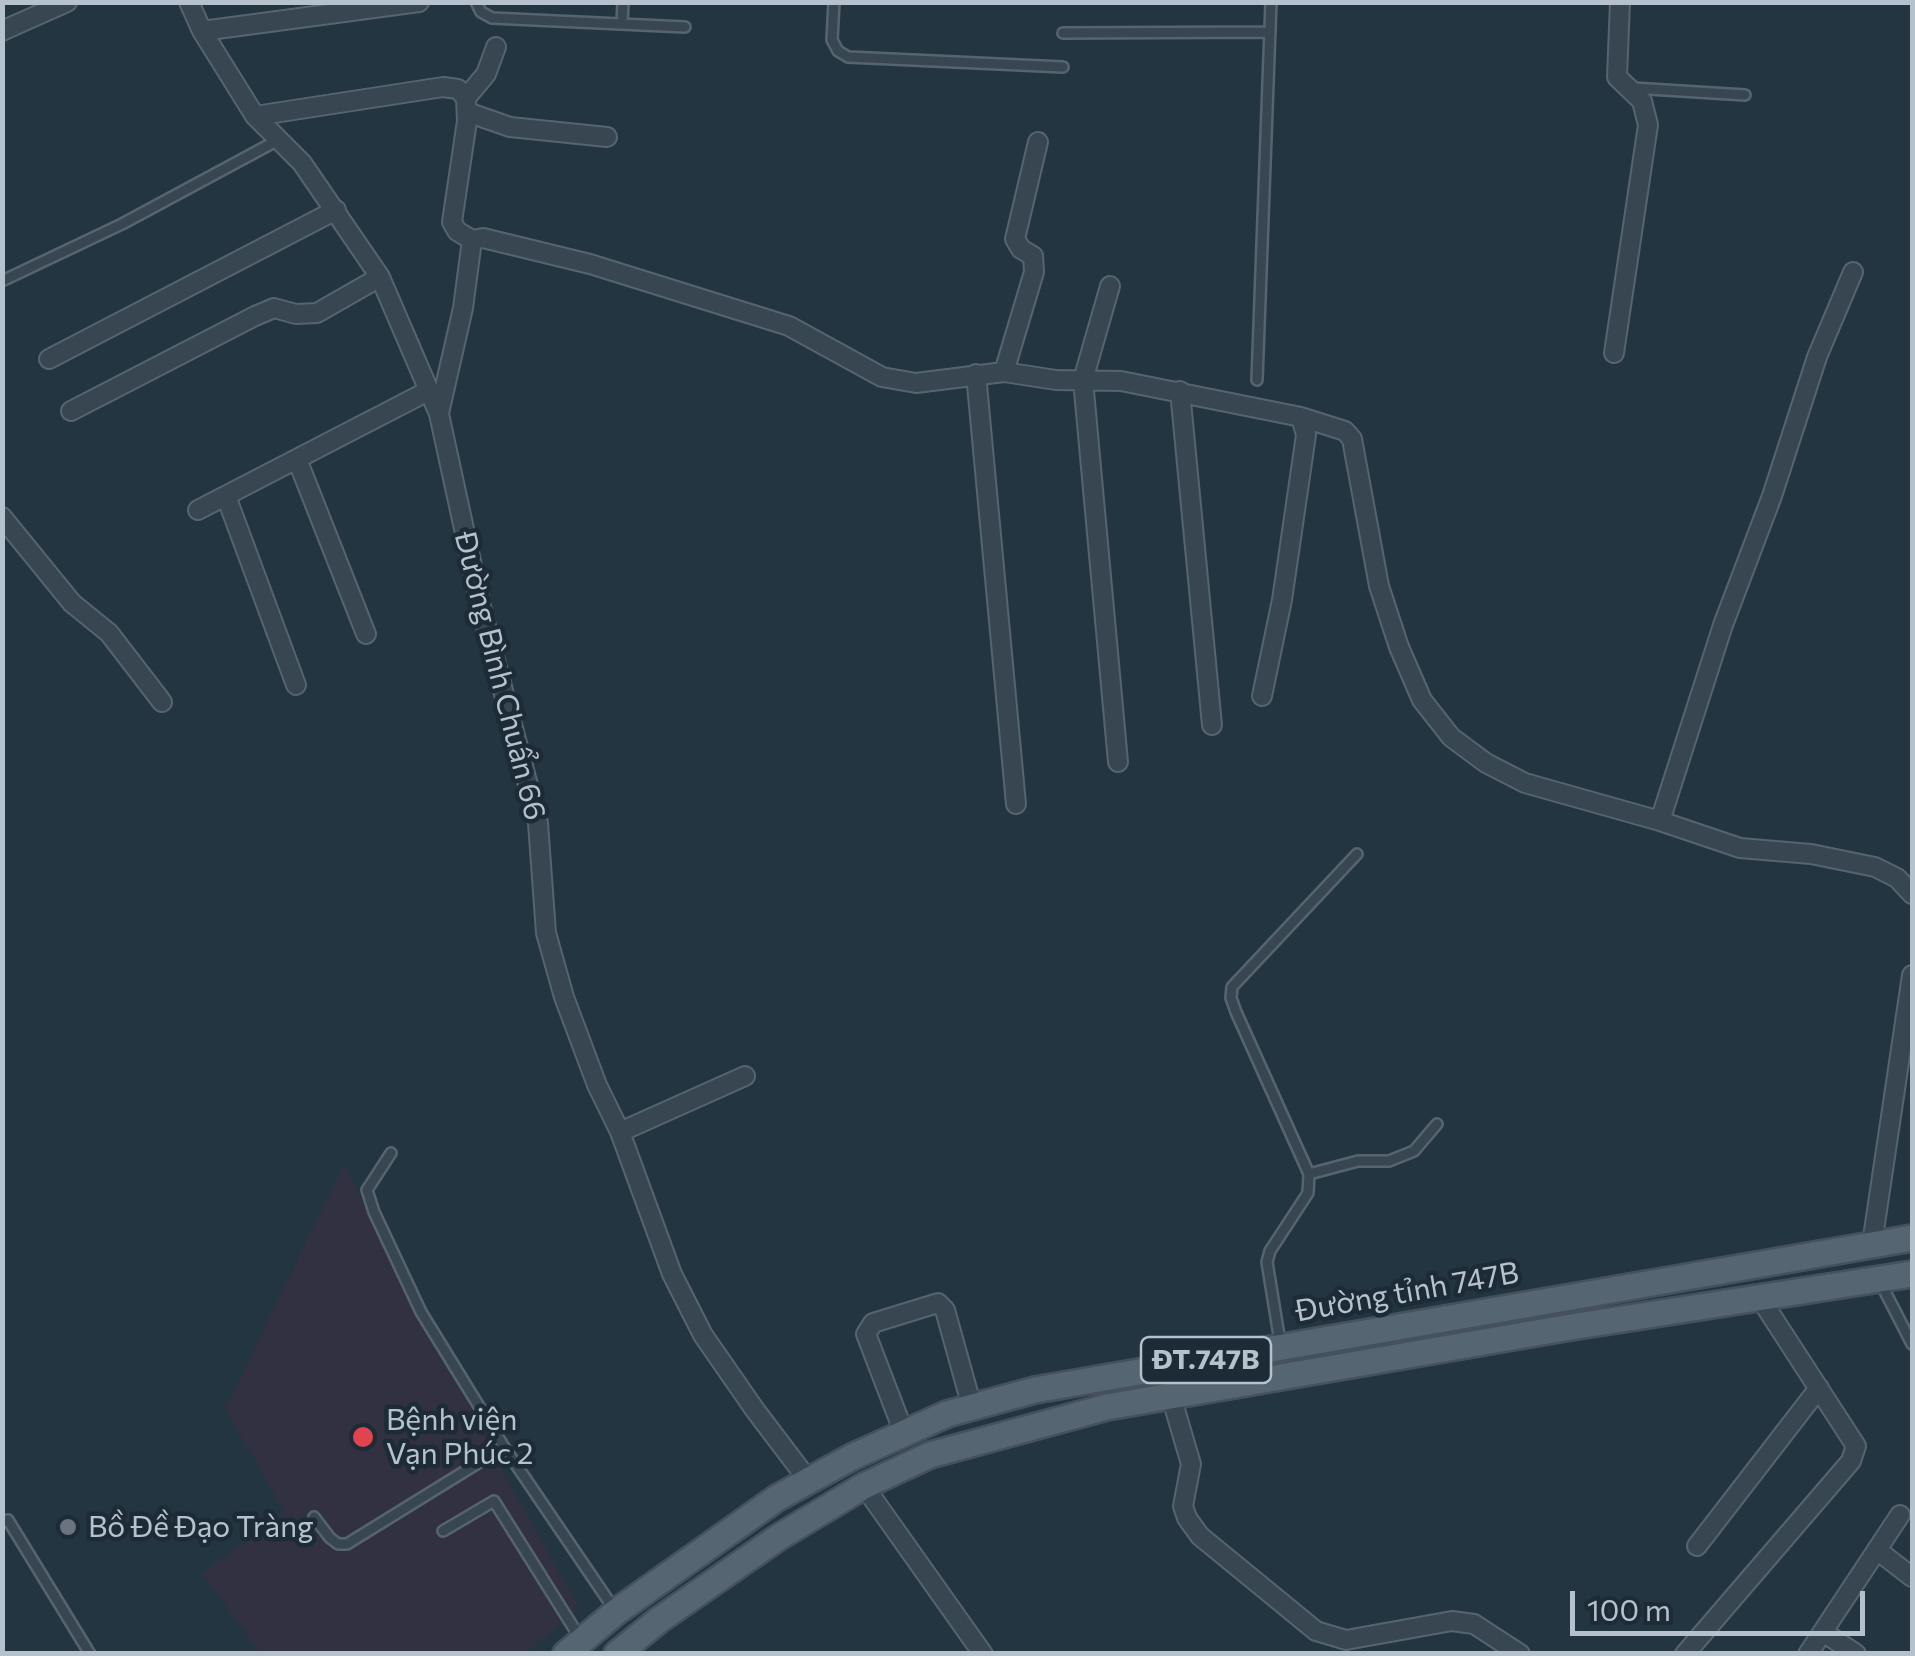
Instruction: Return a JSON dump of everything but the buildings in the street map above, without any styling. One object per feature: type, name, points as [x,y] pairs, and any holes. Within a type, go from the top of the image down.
[{"type":"main road","name":"Đường tỉnh 747B","points":[[574,1647],[616,1612],[777,1498],[946,1414],[1035,1390],[1912,1238]]},
{"type":"main road","name":"Đường tỉnh 747B","points":[[618,1654],[779,1537],[864,1486],[930,1455],[998,1435],[1107,1407],[1912,1274]]},
{"type":"main road","points":[[1518,1306],[1522,1336]]},
{"type":"street","points":[[2,31],[67,2]]},
{"type":"street","name":"Đường Bình Chuẩn 66","points":[[189,2],[202,31],[255,116],[302,163],[380,278],[439,414],[481,607],[538,823],[546,933],[564,997],[597,1085],[620,1132],[672,1274],[702,1334],[808,1480]]},
{"type":"street","points":[[202,31],[419,2]]},
{"type":"street","points":[[1614,353],[1648,126],[1642,101],[1618,77],[1620,2]]},
{"type":"street","points":[[496,47],[486,74],[466,105],[452,222],[457,231],[472,240],[482,238],[590,264],[789,326],[882,377],[916,383],[1004,372],[1122,381],[1301,417],[1346,431],[1352,439],[1379,586],[1398,647],[1422,700],[1451,737],[1486,763],[1525,783],[1740,848],[1811,854],[1875,867],[1897,878],[1912,894]]},
{"type":"street","points":[[255,116],[443,87],[458,89],[466,105],[510,126],[607,137]]},
{"type":"street","points":[[1004,372],[1034,272],[1032,256],[1016,239],[1038,142]]},
{"type":"street","points":[[49,359],[336,210]]},
{"type":"street","points":[[439,414],[463,308],[472,240]]},
{"type":"street","points":[[1660,821],[1723,625],[1772,496],[1817,357],[1854,272]]},
{"type":"street","points":[[71,411],[255,316],[274,308],[296,314],[317,313],[380,278]]},
{"type":"street","points":[[1110,286],[1083,380],[1118,762]]},
{"type":"street","points":[[976,374],[1016,804]]},
{"type":"street","points":[[198,510],[428,391]]},
{"type":"street","points":[[1180,391],[1212,724]]},
{"type":"street","points":[[1262,696],[1282,600],[1306,435],[1301,417]]},
{"type":"street","points":[[297,459],[366,634]]},
{"type":"street","points":[[226,496],[296,685]]},
{"type":"street","points":[[2,517],[72,603],[109,633],[162,702]]},
{"type":"street","points":[[1872,1244],[1912,975]]},
{"type":"street","points":[[620,1132],[745,1076]]},
{"type":"street","points":[[1685,1654],[1851,1461],[1856,1446],[1760,1298]]},
{"type":"street","points":[[904,1434],[866,1334],[873,1323],[938,1303],[945,1310],[972,1407]]},
{"type":"street","points":[[1697,1546],[1819,1388]]},
{"type":"street","points":[[1170,1396],[1191,1464],[1183,1506],[1187,1518],[1200,1536],[1316,1631],[1346,1640],[1452,1621],[1474,1624],[1520,1654]]},
{"type":"street","points":[[864,1486],[983,1654]]},
{"type":"street","points":[[1808,1654],[1900,1515]]},
{"type":"street","points":[[1877,1550],[1912,1577]]},
{"type":"street","points":[[1823,1632],[1856,1654]]},
{"type":"lane","points":[[476,2],[481,12],[492,18],[685,27]]},
{"type":"lane","points":[[622,24],[623,2]]},
{"type":"lane","points":[[834,2],[832,40],[838,51],[848,57],[1063,66]]},
{"type":"lane","points":[[1257,380],[1271,2]]},
{"type":"lane","points":[[1063,33],[1270,32]]},
{"type":"lane","points":[[1627,87],[1745,95]]},
{"type":"lane","points":[[2,280],[122,224],[278,140]]},
{"type":"lane","points":[[1281,1347],[1267,1262],[1308,1193],[1309,1174],[1236,1012],[1232,987],[1357,854]]},
{"type":"lane","points":[[1309,1174],[1358,1160],[1389,1161],[1414,1150],[1437,1124]]},
{"type":"lane","points":[[392,1153],[366,1190],[422,1312],[504,1447],[616,1612]]},
{"type":"lane","points":[[1878,1279],[1912,1344]]},
{"type":"lane","points":[[314,1516],[330,1538],[347,1544],[504,1447]]},
{"type":"lane","points":[[443,1531],[494,1501],[574,1647]]},
{"type":"lane","points":[[2,1522],[8,1520],[90,1654]]},
{"type":"shaded area","name":"Bệnh viện Vạn Phúc 2","points":[[344,1165],[501,1469],[579,1607],[526,1653],[260,1653],[202,1573],[284,1512],[224,1406]]},
{"type":"place","name":"Bệnh viện Vạn Phúc 2","points":[[363,1437]]},
{"type":"place","name":"Bồ Đề Đạo Tràng","points":[[68,1527]]}]
